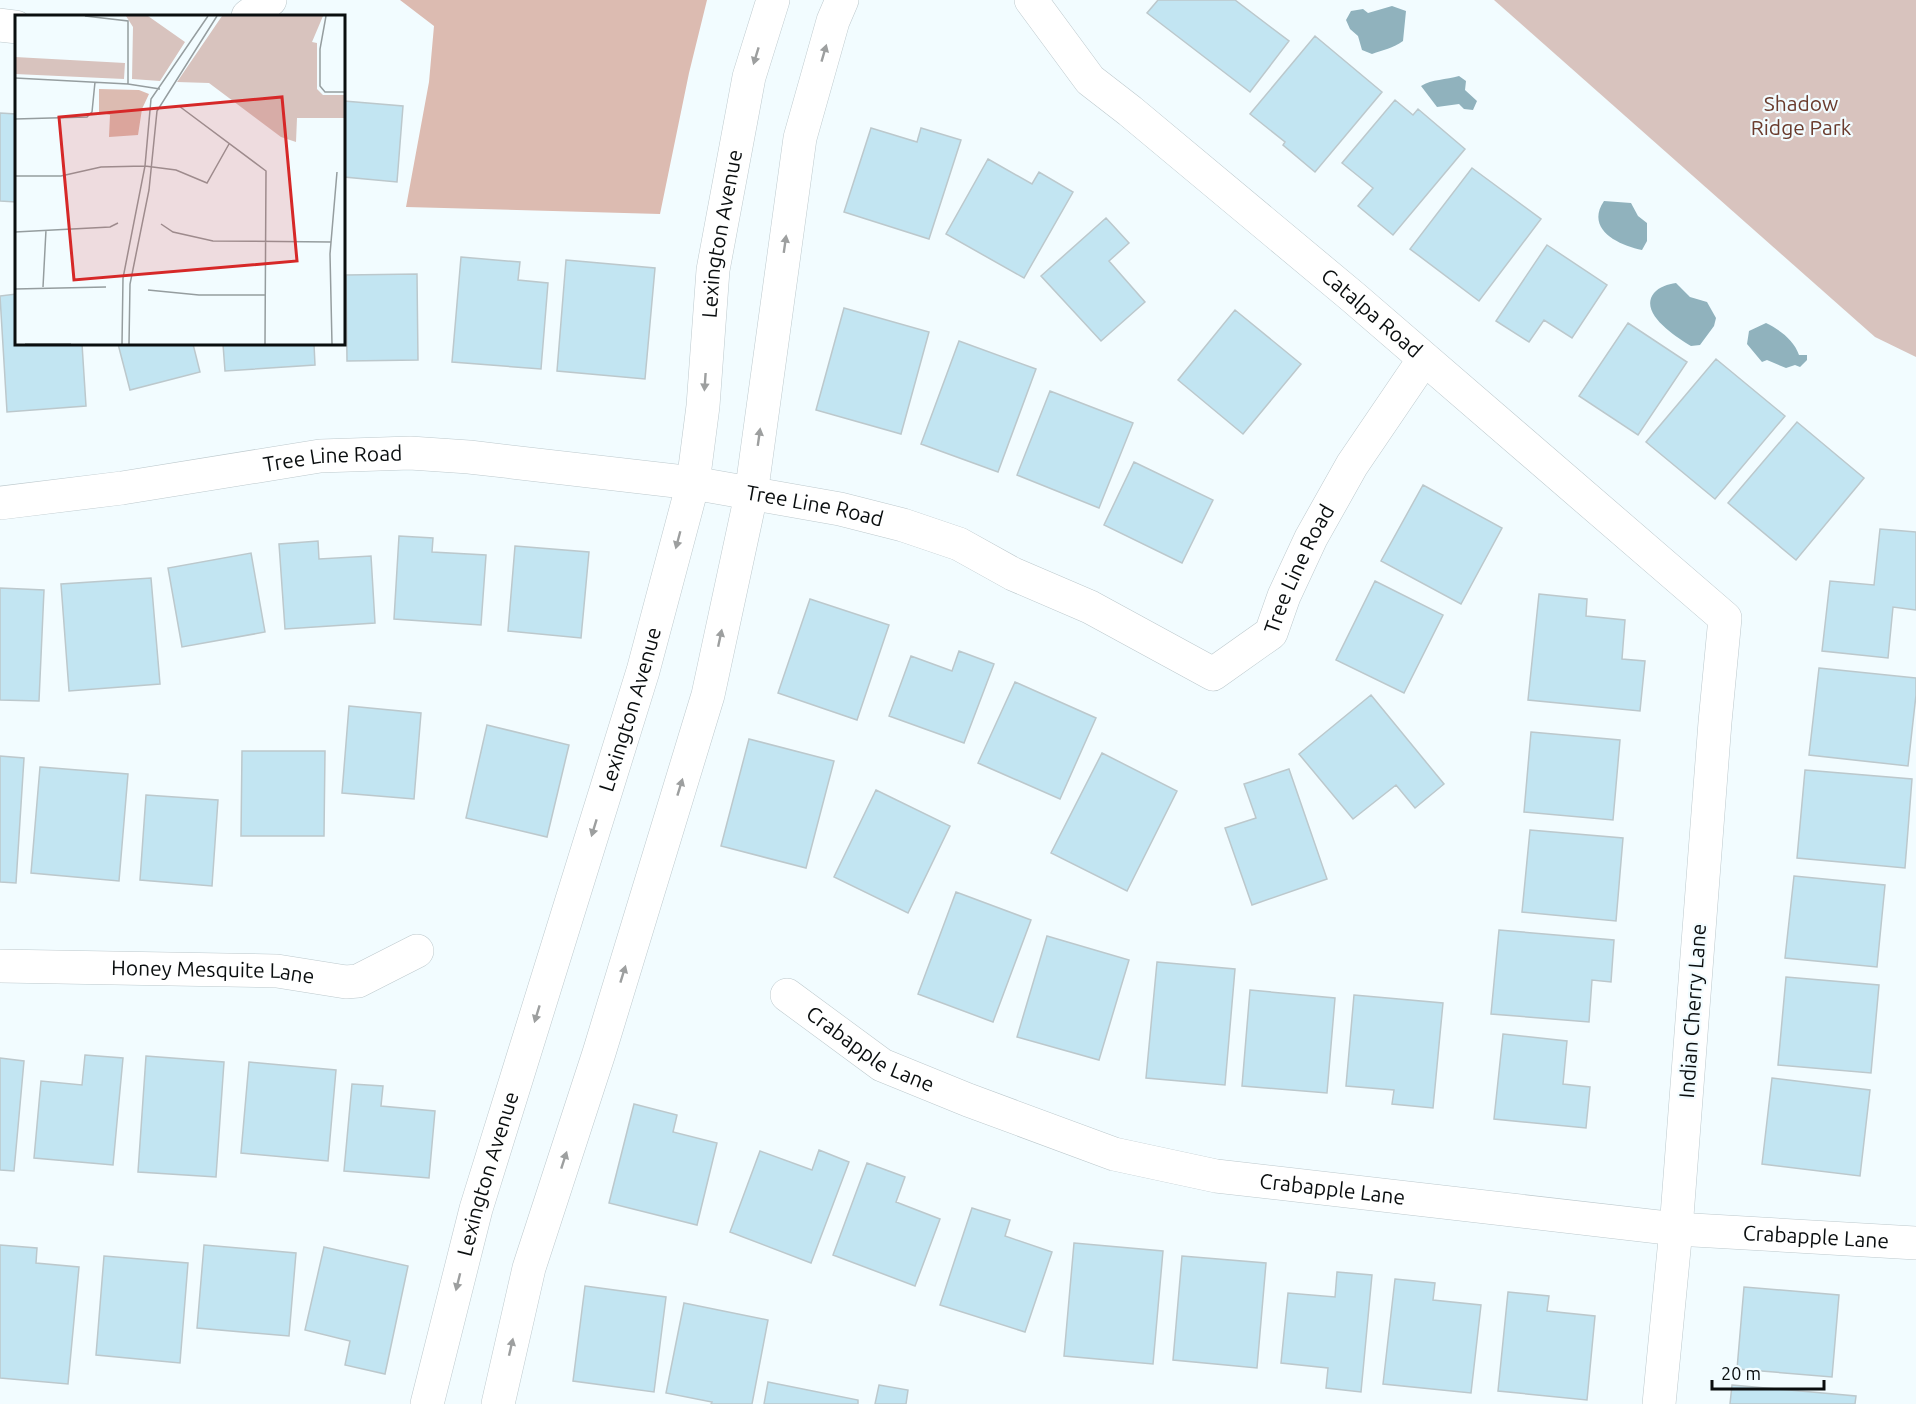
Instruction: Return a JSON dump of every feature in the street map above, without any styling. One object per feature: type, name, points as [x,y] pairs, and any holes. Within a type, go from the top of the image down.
[{"type":"street","points":[[249,15],[270,0]]},
{"type":"street","name":"Lexington Avenue","points":[[427,1404],[476,1209],[643,671],[693,483],[703,406],[713,270],[749,77],[773,0]]},
{"type":"street","points":[[498,1404],[529,1268],[599,1053],[708,695],[751,495],[800,138],[833,21],[842,0]]},
{"type":"street","name":"Catalpa Road","points":[[1030,0],[1090,80],[1424,359],[1725,618]]},
{"type":"street","points":[[0,26],[15,27]]},
{"type":"street","name":"Tree Line Road","points":[[0,503],[122,488],[320,456],[410,453],[693,483],[840,509],[903,525],[959,544],[1013,574],[1090,607],[1213,674],[1271,633],[1284,596],[1311,538],[1352,465],[1424,359]]},
{"type":"street","name":"Indian Cherry Lane","points":[[1659,1404],[1676,1229],[1714,722],[1725,618]]},
{"type":"street","name":"Honey Mesquite Lane","points":[[0,966],[278,971],[346,982],[358,981],[417,951]]},
{"type":"street","name":"Crabapple Lane","points":[[787,995],[882,1065],[968,1100],[1114,1154],[1216,1176],[1676,1229],[1916,1243]]},
{"type":"green space","name":"Shadow Ridge Park","points":[[1494,0],[1916,0],[1916,357],[1875,337]]},
{"type":"shaded area","points":[[400,0],[707,0],[689,73],[660,214],[406,207],[429,82],[434,26]]},
{"type":"water","points":[[1392,6],[1406,11],[1403,41],[1372,54],[1362,50],[1358,36],[1350,29],[1346,20],[1351,11],[1363,9],[1368,13]]},
{"type":"water","points":[[1459,76],[1466,81],[1465,90],[1477,101],[1473,110],[1464,109],[1459,104],[1437,107],[1421,86],[1434,81]]},
{"type":"water","points":[[1604,201],[1631,203],[1638,216],[1647,223],[1647,241],[1642,250],[1614,240],[1601,227],[1599,211]]},
{"type":"water","points":[[1676,283],[1690,297],[1707,302],[1716,318],[1714,326],[1700,345],[1691,346],[1668,331],[1651,308],[1650,301],[1656,291]]},
{"type":"water","points":[[1766,323],[1786,336],[1799,355],[1807,355],[1807,360],[1800,367],[1795,365],[1786,368],[1767,360],[1762,362],[1747,344],[1749,331]]},
{"type":"building","points":[[1158,0],[1235,0],[1289,41],[1250,92],[1147,13]]},
{"type":"building","points":[[1315,36],[1382,92],[1315,172],[1283,145],[1285,142],[1250,114]]},
{"type":"building","points":[[1395,100],[1413,115],[1418,109],[1465,149],[1393,235],[1358,206],[1373,188],[1342,163]]},
{"type":"building","points":[[345,101],[403,106],[397,182],[345,177]]},
{"type":"building","points":[[0,113],[15,114],[15,202],[0,201]]},
{"type":"building","points":[[871,128],[917,142],[921,128],[961,140],[929,239],[844,212]]},
{"type":"building","points":[[988,159],[1032,184],[1039,172],[1073,192],[1024,278],[946,234]]},
{"type":"building","points":[[1472,168],[1541,219],[1479,301],[1410,249]]},
{"type":"building","points":[[1106,218],[1129,243],[1109,261],[1145,302],[1101,341],[1041,276]]},
{"type":"building","points":[[1547,245],[1607,285],[1572,338],[1544,320],[1529,342],[1496,321]]},
{"type":"building","points":[[461,257],[520,262],[518,280],[548,283],[541,369],[452,362]]},
{"type":"building","points":[[566,260],[655,268],[645,379],[557,371]]},
{"type":"building","points":[[417,274],[418,360],[347,361],[346,275]]},
{"type":"building","points":[[15,294],[15,345],[82,345],[86,406],[7,412],[0,296]]},
{"type":"building","points":[[844,308],[929,332],[901,434],[816,410]]},
{"type":"building","points":[[1235,310],[1301,364],[1243,434],[1178,380]]},
{"type":"building","points":[[1628,323],[1687,362],[1638,435],[1579,396]]},
{"type":"building","points":[[959,341],[1036,369],[998,472],[921,444]]},
{"type":"building","points":[[118,345],[193,345],[200,372],[130,390]]},
{"type":"building","points":[[223,345],[314,345],[315,365],[225,371]]},
{"type":"building","points":[[1716,359],[1785,416],[1715,499],[1646,442]]},
{"type":"building","points":[[1050,391],[1133,423],[1099,508],[1017,475]]},
{"type":"building","points":[[1797,422],[1864,478],[1796,560],[1728,503]]},
{"type":"building","points":[[1134,462],[1213,500],[1182,563],[1104,525]]},
{"type":"building","points":[[1423,485],[1502,528],[1461,604],[1381,561]]},
{"type":"building","points":[[1880,529],[1916,532],[1916,610],[1893,607],[1888,658],[1822,651],[1830,581],[1874,585]]},
{"type":"building","points":[[399,536],[433,538],[432,552],[486,555],[481,625],[394,619]]},
{"type":"building","points":[[318,541],[319,559],[371,556],[375,623],[285,629],[279,544]]},
{"type":"building","points":[[515,546],[589,552],[581,638],[508,631]]},
{"type":"building","points":[[251,553],[265,632],[182,647],[168,568]]},
{"type":"building","points":[[151,578],[160,684],[69,691],[61,584]]},
{"type":"building","points":[[1375,581],[1443,615],[1404,693],[1336,660]]},
{"type":"building","points":[[0,588],[44,590],[39,701],[0,700]]},
{"type":"building","points":[[1539,594],[1587,599],[1586,616],[1625,620],[1622,659],[1645,661],[1640,711],[1528,700]]},
{"type":"building","points":[[810,599],[889,625],[857,720],[778,693]]},
{"type":"building","points":[[959,651],[994,664],[964,743],[889,716],[911,656],[952,671]]},
{"type":"building","points":[[1819,668],[1916,678],[1908,766],[1809,755]]},
{"type":"building","points":[[1015,682],[1096,718],[1060,799],[978,763]]},
{"type":"building","points":[[1371,695],[1444,784],[1415,808],[1396,785],[1353,819],[1299,754]]},
{"type":"building","points":[[349,706],[421,713],[414,799],[342,793]]},
{"type":"building","points":[[487,725],[569,745],[547,837],[466,818]]},
{"type":"building","points":[[1531,732],[1620,740],[1613,820],[1524,812]]},
{"type":"building","points":[[749,739],[834,761],[806,868],[721,846]]},
{"type":"building","points":[[242,751],[325,751],[324,836],[241,836]]},
{"type":"building","points":[[1102,753],[1177,791],[1127,891],[1051,853]]},
{"type":"building","points":[[0,756],[24,758],[16,883],[0,882]]},
{"type":"building","points":[[40,767],[128,774],[119,881],[31,873]]},
{"type":"building","points":[[1289,769],[1327,879],[1252,905],[1225,828],[1256,818],[1244,784]]},
{"type":"building","points":[[1805,770],[1912,779],[1905,868],[1797,858]]},
{"type":"building","points":[[876,790],[950,826],[908,913],[834,877]]},
{"type":"building","points":[[146,795],[218,800],[212,886],[140,880]]},
{"type":"building","points":[[1530,830],[1623,838],[1616,921],[1522,912]]},
{"type":"building","points":[[1794,876],[1885,885],[1877,967],[1785,958]]},
{"type":"building","points":[[956,892],[1031,920],[993,1022],[918,994]]},
{"type":"building","points":[[1499,930],[1614,940],[1611,982],[1592,980],[1589,1022],[1491,1014]]},
{"type":"building","points":[[1047,936],[1129,960],[1099,1060],[1017,1037]]},
{"type":"building","points":[[1157,962],[1235,969],[1225,1085],[1146,1078]]},
{"type":"building","points":[[1786,977],[1879,985],[1871,1073],[1778,1065]]},
{"type":"building","points":[[1250,990],[1335,998],[1327,1093],[1242,1086]]},
{"type":"building","points":[[1354,995],[1443,1003],[1433,1108],[1392,1104],[1394,1090],[1346,1086]]},
{"type":"building","points":[[1503,1034],[1567,1041],[1563,1084],[1590,1087],[1586,1128],[1494,1119]]},
{"type":"building","points":[[85,1055],[123,1058],[113,1165],[34,1158],[41,1081],[82,1085]]},
{"type":"building","points":[[146,1056],[224,1062],[216,1177],[138,1172]]},
{"type":"building","points":[[0,1058],[24,1061],[14,1171],[0,1170]]},
{"type":"building","points":[[249,1062],[336,1070],[328,1161],[241,1153]]},
{"type":"building","points":[[1772,1078],[1870,1090],[1860,1176],[1762,1164]]},
{"type":"building","points":[[352,1084],[383,1086],[381,1106],[435,1111],[429,1178],[344,1171]]},
{"type":"building","points":[[634,1104],[677,1115],[673,1132],[717,1143],[697,1225],[609,1203]]},
{"type":"building","points":[[819,1150],[849,1162],[811,1263],[730,1232],[760,1151],[812,1170]]},
{"type":"building","points":[[867,1163],[905,1177],[896,1202],[940,1219],[915,1286],[833,1255]]},
{"type":"building","points":[[972,1208],[1010,1220],[1005,1236],[1052,1252],[1025,1332],[940,1305]]},
{"type":"building","points":[[1074,1243],[1163,1251],[1153,1364],[1064,1356]]},
{"type":"building","points":[[0,1245],[37,1248],[36,1263],[79,1267],[68,1384],[0,1378]]},
{"type":"building","points":[[204,1245],[296,1253],[289,1336],[197,1328]]},
{"type":"building","points":[[324,1247],[408,1266],[385,1374],[345,1365],[350,1341],[305,1330]]},
{"type":"building","points":[[104,1256],[188,1263],[180,1363],[96,1355]]},
{"type":"building","points":[[1182,1256],[1266,1263],[1257,1368],[1173,1360]]},
{"type":"building","points":[[1337,1272],[1372,1275],[1361,1392],[1326,1388],[1328,1368],[1281,1363],[1288,1293],[1335,1297]]},
{"type":"building","points":[[1395,1279],[1435,1283],[1433,1300],[1481,1305],[1471,1393],[1383,1384]]},
{"type":"building","points":[[585,1286],[666,1297],[654,1392],[573,1381]]},
{"type":"building","points":[[1744,1287],[1839,1295],[1832,1377],[1737,1369]]},
{"type":"building","points":[[1508,1292],[1549,1296],[1547,1311],[1595,1316],[1587,1400],[1498,1391]]},
{"type":"building","points":[[684,1303],[768,1320],[752,1404],[711,1404],[712,1402],[666,1393]]},
{"type":"building","points":[[768,1382],[858,1400],[858,1404],[764,1404]]},
{"type":"building","points":[[879,1385],[908,1390],[906,1404],[875,1404]]},
{"type":"building","points":[[1732,1385],[1856,1396],[1855,1404],[1730,1404]]}]
